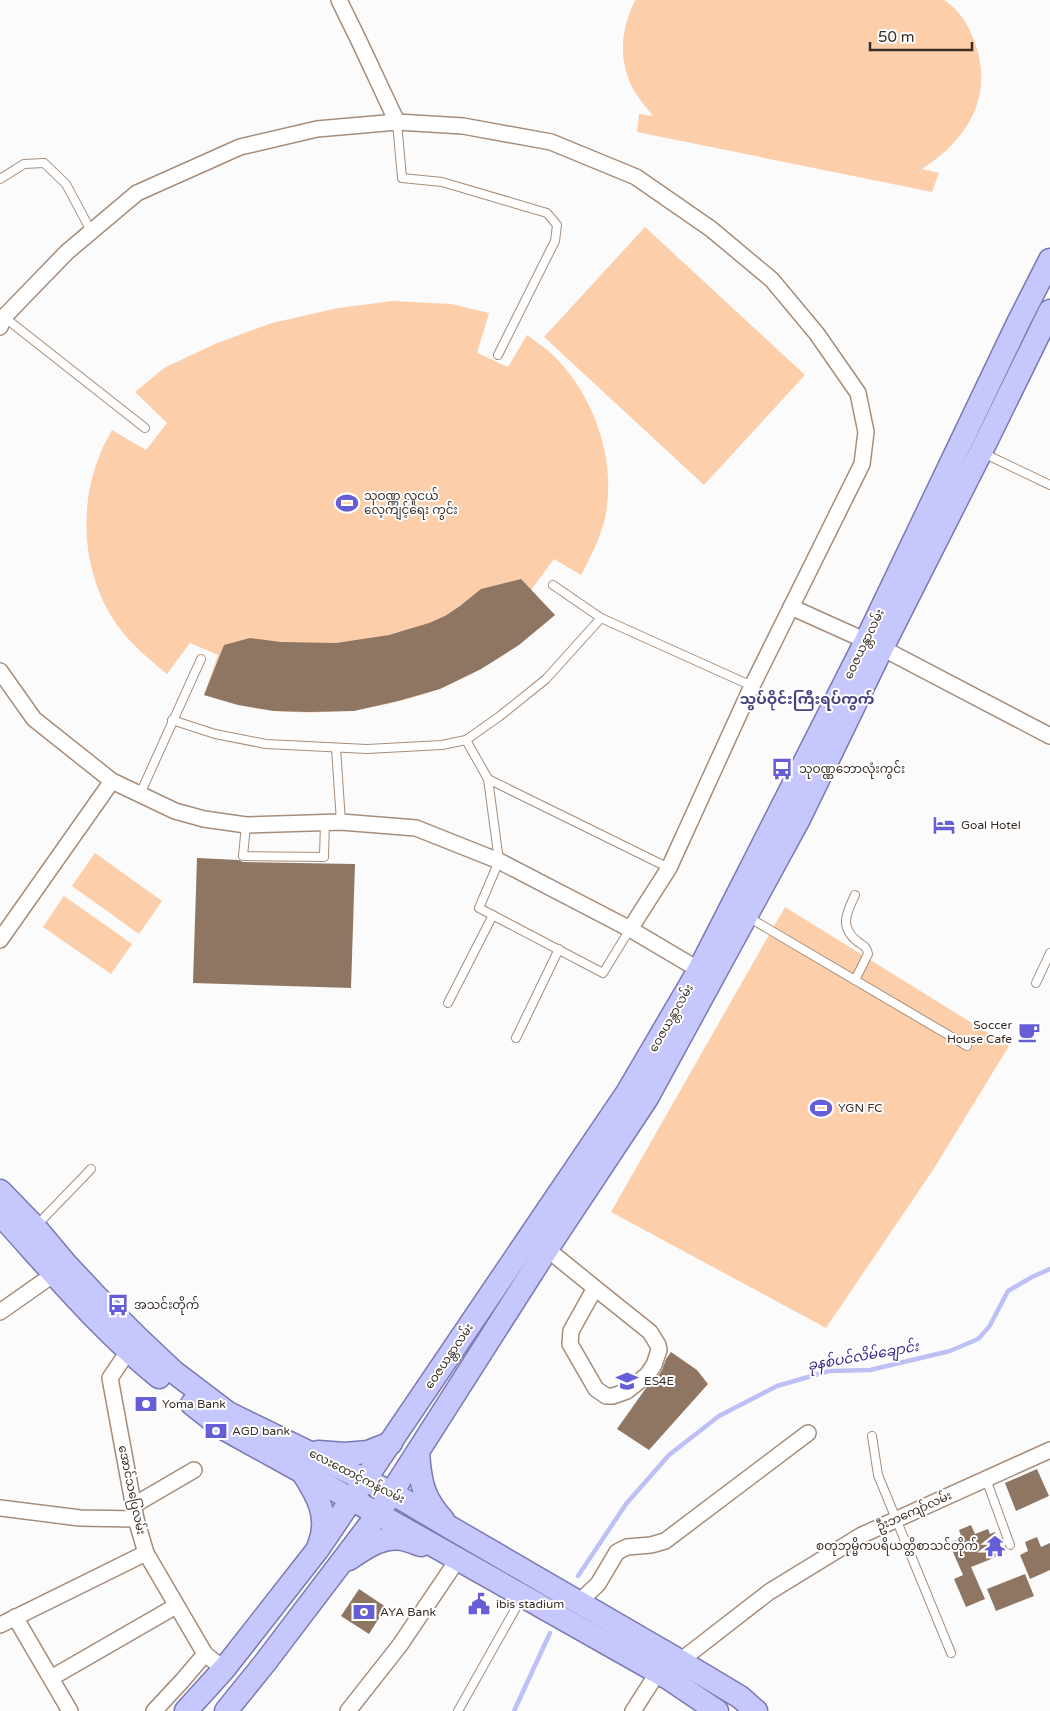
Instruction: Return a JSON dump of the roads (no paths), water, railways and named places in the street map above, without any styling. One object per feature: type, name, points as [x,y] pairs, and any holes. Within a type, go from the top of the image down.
[{"type":"main road","name":"ဝေဇယန္တာလမ်း","points":[[971,447],[983,396],[1050,260]]},
{"type":"main road","name":"ဝေဇယန္တာလမ်း","points":[[226,1711],[378,1514],[546,1249],[647,1098],[706,973],[874,645],[971,447],[1003,406],[1050,311]]},
{"type":"main road","points":[[983,396],[1003,406]]},
{"type":"main road","name":"ဝေဇယန္တာလမ်း","points":[[186,1711],[224,1669],[318,1549],[746,916],[799,820],[874,645]]},
{"type":"main road","name":"လေးထောင့်ကန်လမ်း","points":[[0,1191],[54,1274],[133,1345],[174,1372],[228,1413],[306,1462],[352,1500],[523,1596],[669,1670],[740,1698],[756,1711]]},
{"type":"main road","name":"လေးထောင့်ကန်လမ်း","points":[[0,1214],[29,1233],[66,1264],[133,1345]]},
{"type":"main road","points":[[318,1549],[322,1538],[321,1506],[306,1462],[345,1454],[368,1452],[391,1443]]},
{"type":"main road","points":[[418,1452],[422,1485],[430,1506],[451,1528]]},
{"type":"main road","name":"လေးထောင့်ကန်လမ်း","points":[[306,1462],[365,1480],[392,1493],[579,1602],[669,1670],[717,1711]]},
{"type":"main road","points":[[338,1566],[365,1548],[383,1540],[402,1539],[452,1556]]},
{"type":"street","points":[[338,0],[396,122]]},
{"type":"street","points":[[1,319],[66,252],[137,193],[240,147],[317,129],[396,122],[464,126],[551,142],[636,177],[711,228],[772,280],[817,334],[858,393],[866,432],[862,464],[752,686],[668,868],[630,929]]},
{"type":"street","points":[[791,607],[874,645],[1050,736]]},
{"type":"street","points":[[0,671],[34,719],[112,781],[175,811],[204,819],[246,825],[341,822],[416,828],[499,861],[630,929],[706,973]]},
{"type":"street","points":[[0,940],[112,781]]},
{"type":"street","points":[[546,1249],[595,1288],[650,1332],[654,1339],[659,1350],[654,1365],[647,1375],[627,1391],[613,1396],[606,1396],[596,1389],[570,1344],[571,1331],[595,1288]]},
{"type":"street","points":[[0,1312],[54,1274]]},
{"type":"street","name":"အောင်သပြေလမ်း","points":[[133,1345],[110,1378],[135,1512],[146,1553],[205,1654],[224,1669]]},
{"type":"street","points":[[579,1602],[598,1584],[618,1552],[628,1547],[651,1545],[665,1541],[808,1433]]},
{"type":"street","name":"ဦးဘကျော်လမ်း","points":[[669,1670],[769,1592],[862,1535],[1050,1450]]},
{"type":"street","points":[[0,1508],[80,1518],[135,1512],[194,1470]]},
{"type":"street","points":[[0,1625],[146,1553]]},
{"type":"street","points":[[348,1711],[400,1645],[452,1556]]},
{"type":"street","points":[[51,1678],[176,1606]]},
{"type":"street","points":[[15,1617],[70,1711]]},
{"type":"street","points":[[154,1711],[182,1682],[205,1654]]},
{"type":"street","points":[[634,1711],[669,1670]]},
{"type":"lane","points":[[396,122],[402,178],[442,182],[547,213],[557,225],[555,242],[498,355]]},
{"type":"lane","points":[[0,179],[24,164],[44,163],[66,184],[91,231]]},
{"type":"lane","points":[[1,319],[145,428]]},
{"type":"lane","points":[[971,447],[1050,485]]},
{"type":"lane","points":[[554,586],[601,618],[752,686]]},
{"type":"lane","points":[[172,720],[215,734],[266,744],[367,749],[442,746],[466,740],[500,716],[546,679],[601,618]]},
{"type":"lane","points":[[140,794],[201,659]]},
{"type":"lane","points":[[466,740],[488,779],[499,861],[479,908],[603,973],[630,929]]},
{"type":"lane","points":[[336,748],[341,822]]},
{"type":"lane","points":[[488,779],[668,868]]},
{"type":"lane","points":[[246,825],[243,856],[324,857],[325,822]]},
{"type":"lane","points":[[855,895],[848,910],[845,924],[850,934],[866,947],[868,954],[855,980]]},
{"type":"lane","points":[[448,1003],[493,915]]},
{"type":"lane","points":[[746,916],[968,1046]]},
{"type":"lane","points":[[516,1038],[558,949]]},
{"type":"lane","points":[[1036,983],[1050,953]]},
{"type":"lane","points":[[29,1233],[91,1170]]},
{"type":"lane","points":[[872,1436],[878,1475],[952,1653]]},
{"type":"lane","points":[[986,1479],[1010,1545]]},
{"type":"lane","points":[[458,1711],[523,1596]]},
{"type":"waterway","name":"ခုနစ်ပင်လိမ်ချောင်း","points":[[578,1576],[626,1504],[669,1455],[719,1416],[777,1386],[829,1371],[870,1370],[950,1351],[978,1339],[989,1327],[1008,1291],[1050,1269]]},
{"type":"waterway","name":"ခုနစ်ပင်လိမ်ချောင်း","points":[[514,1711],[550,1633]]},
{"type":"place","name":"သုဝဏ္ဏ လူငယ် လေ့ကျင့်ရေး ကွင်း","points":[[347,503]]},
{"type":"place","name":"သုဝဏ္ဏဘောလုံးကွင်း","points":[[782,769]]},
{"type":"place","name":"Goal Hotel","points":[[944,825]]},
{"type":"place","name":"Soccer House Cafe","points":[[1029,1032]]},
{"type":"place","name":"YGN FC","points":[[821,1108]]},
{"type":"place","name":"အသင်းတိုက်","points":[[118,1305]]},
{"type":"place","name":"ES4E","points":[[627,1381]]},
{"type":"place","name":"Yoma Bank","points":[[146,1404]]},
{"type":"place","name":"AGD bank","points":[[216,1431]]},
{"type":"place","name":"စတုဘုမ္မိကပရိယတ္တိစာသင်တိုက်","points":[[995,1546]]},
{"type":"place","name":"ibis stadium","points":[[479,1604]]},
{"type":"place","name":"AYA Bank","points":[[364,1612]]},
{"type":"district","name":"သွပ်ဝိုင်းကြီးရပ်ကွက်","points":[[807,699]]}]
